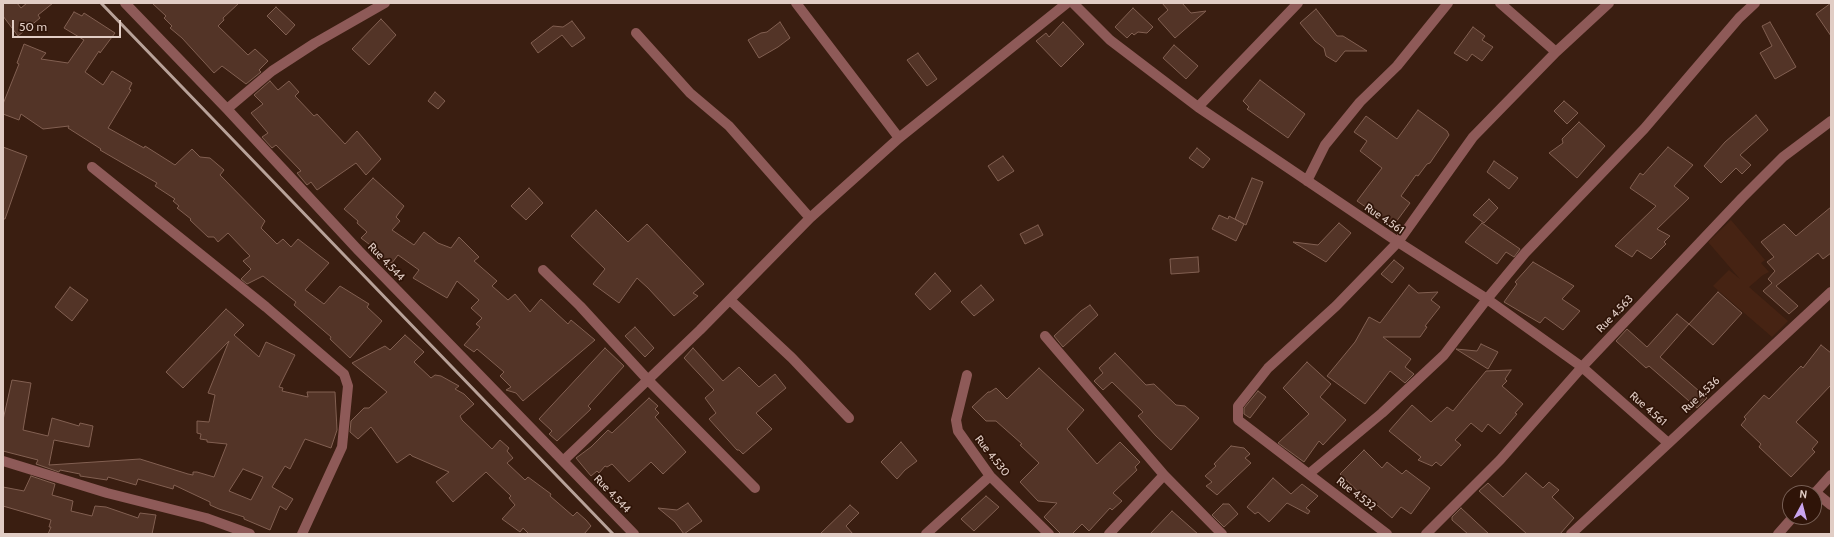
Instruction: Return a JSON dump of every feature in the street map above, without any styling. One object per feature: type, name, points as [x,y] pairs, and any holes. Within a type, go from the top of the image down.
[{"type":"street","name":"Rue 4.544","points":[[125,3],[227,109],[359,251],[634,534]]},
{"type":"street","points":[[227,109],[272,71],[315,43],[385,3]]},
{"type":"street","points":[[796,3],[899,138]]},
{"type":"street","points":[[563,461],[730,300],[810,218],[899,138],[1066,3]]},
{"type":"street","name":"Rue 4.561","points":[[1073,3],[1110,40],[1198,107],[1398,242],[1487,298],[1582,367],[1667,442]]},
{"type":"street","points":[[1198,107],[1298,3]]},
{"type":"street","points":[[1308,181],[1325,145],[1360,102],[1397,66],[1448,3]]},
{"type":"street","points":[[1500,3],[1556,52]]},
{"type":"street","points":[[1398,242],[1473,137],[1556,52],[1609,3]]},
{"type":"street","points":[[1310,473],[1382,413],[1444,355],[1487,298],[1525,253],[1644,129],[1740,18],[1755,3]]},
{"type":"street","points":[[636,33],[690,93],[729,126],[810,218]]},
{"type":"street","name":"Rue 4.563","points":[[1426,534],[1500,460],[1582,367],[1742,198],[1783,157],[1831,121]]},
{"type":"street","points":[[92,167],[277,316],[344,374],[348,386],[342,447],[302,534]]},
{"type":"street","name":"Rue 4.532","points":[[1387,534],[1310,473],[1238,420],[1238,406],[1268,368],[1336,306],[1398,242]]},
{"type":"street","points":[[543,270],[580,306],[648,380],[755,488]]},
{"type":"street","name":"Rue 4.536","points":[[1571,534],[1667,442],[1831,292]]},
{"type":"street","points":[[730,300],[792,358],[849,418]]},
{"type":"street","points":[[1045,336],[1164,475],[1222,534]]},
{"type":"street","name":"Rue 4.530","points":[[967,375],[956,420],[958,432],[990,476],[1049,534]]},
{"type":"street","points":[[3,461],[107,493],[206,518],[250,534]]},
{"type":"street","points":[[1110,534],[1164,475]]},
{"type":"street","points":[[1822,485],[1831,475]]},
{"type":"street","points":[[926,534],[990,476]]},
{"type":"street","points":[[1822,498],[1831,505]]},
{"type":"street","points":[[1778,534],[1786,525]]},
{"type":"shaded area","points":[[1731,220],[1765,260],[1761,263],[1769,272],[1749,287],[1788,321],[1772,337],[1713,286],[1729,270],[1740,279],[1708,242]]},
{"type":"building","points":[[3,3],[17,3],[21,8],[27,3],[53,3],[38,15],[40,18],[18,36],[3,16]]},
{"type":"building","points":[[152,3],[239,3],[223,18],[224,20],[218,26],[248,55],[255,49],[268,61],[259,70],[261,72],[246,84],[222,66],[214,73],[182,38],[170,28],[172,26],[164,18],[166,16]]},
{"type":"building","points":[[1162,3],[1182,3],[1191,13],[1206,11],[1175,38],[1158,19],[1168,10]]},
{"type":"building","points":[[1831,3],[1831,36],[1816,14]]},
{"type":"building","points":[[276,7],[295,25],[286,35],[267,16]]},
{"type":"building","points":[[1133,8],[1153,27],[1147,33],[1138,32],[1134,35],[1132,33],[1127,38],[1115,27]]},
{"type":"building","points":[[1316,9],[1337,36],[1343,36],[1367,51],[1345,51],[1336,62],[1326,56],[1324,48],[1315,41],[1300,23]]},
{"type":"building","points":[[74,12],[82,16],[84,13],[115,33],[100,53],[99,51],[85,72],[103,85],[112,71],[132,83],[129,89],[131,90],[108,128],[144,148],[145,146],[175,165],[192,149],[200,157],[210,158],[224,170],[220,175],[265,221],[261,228],[277,244],[283,239],[291,247],[298,239],[329,263],[305,290],[324,304],[340,286],[369,304],[367,307],[382,321],[350,358],[330,339],[331,337],[294,305],[296,302],[263,276],[247,284],[241,279],[251,269],[243,261],[250,256],[228,233],[218,242],[214,237],[208,237],[190,220],[191,219],[177,208],[179,206],[173,201],[175,199],[155,186],[157,183],[100,150],[101,149],[68,128],[69,126],[43,129],[21,114],[19,120],[3,114],[3,104],[19,64],[17,63],[24,44],[46,53],[41,59],[68,63],[84,40],[64,28]]},
{"type":"building","points":[[381,19],[396,35],[369,65],[352,49]]},
{"type":"building","points":[[572,21],[585,38],[572,47],[562,35],[538,53],[531,43],[553,26],[563,27]]},
{"type":"building","points":[[780,22],[790,38],[759,58],[748,40],[761,33],[767,32]]},
{"type":"building","points":[[1063,22],[1084,44],[1061,67],[1036,41],[1046,33],[1049,37]]},
{"type":"building","points":[[1770,22],[1796,67],[1775,79],[1760,53],[1772,46],[1762,26]]},
{"type":"building","points":[[1473,27],[1485,36],[1482,40],[1493,47],[1482,61],[1472,54],[1467,61],[1454,53]]},
{"type":"building","points":[[1174,45],[1198,66],[1186,79],[1163,58]]},
{"type":"building","points":[[918,53],[937,79],[927,86],[907,60]]},
{"type":"building","points":[[1260,80],[1305,114],[1288,138],[1247,109],[1249,107],[1243,101]]},
{"type":"building","points":[[270,81],[278,90],[289,81],[299,92],[295,96],[314,116],[317,114],[345,144],[357,131],[381,159],[366,175],[356,163],[317,190],[311,182],[307,185],[297,173],[301,171],[276,145],[272,148],[262,137],[268,133],[251,113],[263,104],[254,95]]},
{"type":"building","points":[[435,92],[445,101],[438,109],[428,101]]},
{"type":"building","points":[[1564,101],[1578,113],[1567,124],[1554,111]]},
{"type":"building","points":[[1418,110],[1447,131],[1449,135],[1430,163],[1427,164],[1418,176],[1416,175],[1401,196],[1410,203],[1393,226],[1357,201],[1382,168],[1360,151],[1367,141],[1354,132],[1366,116],[1397,139]]},
{"type":"building","points":[[1756,115],[1768,130],[1740,155],[1751,165],[1742,174],[1736,168],[1721,183],[1704,166],[1725,142]]},
{"type":"building","points":[[1579,122],[1605,146],[1577,178],[1549,153],[1563,143],[1562,139]]},
{"type":"building","points":[[3,147],[27,156],[5,219],[3,219]]},
{"type":"building","points":[[1668,147],[1693,165],[1674,186],[1689,198],[1657,229],[1670,236],[1664,242],[1666,244],[1651,259],[1637,250],[1632,257],[1615,246],[1656,206],[1630,188],[1640,173],[1643,175]]},
{"type":"building","points":[[1197,148],[1210,159],[1203,168],[1189,158]]},
{"type":"building","points":[[1003,156],[1014,171],[998,181],[988,166]]},
{"type":"building","points":[[1494,161],[1518,178],[1509,189],[1487,172]]},
{"type":"building","points":[[373,178],[404,206],[396,217],[400,221],[392,230],[414,245],[424,232],[438,243],[451,248],[459,237],[479,257],[474,261],[497,281],[492,286],[508,300],[515,294],[530,312],[541,299],[568,324],[571,320],[595,340],[523,401],[516,393],[506,390],[511,387],[500,376],[504,372],[477,349],[474,352],[464,345],[480,327],[476,324],[482,318],[471,308],[479,300],[457,281],[447,298],[413,278],[419,270],[398,255],[392,263],[390,262],[389,264],[378,256],[380,254],[377,252],[378,251],[361,238],[367,232],[357,223],[358,221],[344,209]]},
{"type":"building","points":[[1252,178],[1263,182],[1246,225],[1235,219]]},
{"type":"building","points":[[529,188],[543,203],[526,220],[511,206]]},
{"type":"building","points":[[1489,199],[1498,208],[1484,223],[1473,215]]},
{"type":"building","points":[[1831,207],[1831,253],[1823,259],[1818,253],[1776,286],[1798,306],[1789,314],[1763,291],[1772,283],[1768,279],[1775,271],[1767,262],[1774,257],[1761,242],[1784,224],[1796,236]]},
{"type":"building","points":[[596,210],[628,242],[647,224],[704,284],[693,293],[698,296],[674,316],[637,278],[619,303],[593,284],[605,269],[571,236]]},
{"type":"building","points":[[1219,215],[1228,219],[1229,216],[1244,224],[1236,241],[1212,229]]},
{"type":"building","points":[[1339,223],[1351,233],[1326,262],[1293,242],[1318,245]]},
{"type":"building","points":[[1482,223],[1520,249],[1514,257],[1506,252],[1497,264],[1465,242]]},
{"type":"building","points":[[1038,225],[1043,235],[1025,244],[1020,234]]},
{"type":"building","points":[[1198,257],[1199,272],[1171,274],[1170,259]]},
{"type":"building","points":[[1394,260],[1404,268],[1392,283],[1381,274]]},
{"type":"building","points":[[1533,262],[1574,286],[1562,299],[1580,311],[1563,330],[1545,317],[1540,323],[1504,302],[1517,284],[1515,282]]},
{"type":"building","points":[[935,273],[951,291],[930,310],[915,294]]},
{"type":"building","points":[[981,285],[994,300],[974,316],[961,302]]},
{"type":"building","points":[[1409,285],[1418,293],[1438,292],[1431,300],[1440,307],[1425,326],[1427,327],[1420,337],[1383,337],[1411,359],[1405,367],[1414,374],[1405,383],[1390,371],[1365,404],[1327,376],[1355,342],[1369,317],[1380,323]]},
{"type":"building","points":[[70,287],[88,300],[72,321],[55,307]]},
{"type":"building","points":[[1718,292],[1742,313],[1713,345],[1689,324]]},
{"type":"building","points":[[1090,305],[1098,315],[1063,347],[1054,336],[1081,311]]},
{"type":"building","points":[[226,309],[244,325],[234,335],[259,357],[266,342],[295,355],[279,387],[283,388],[282,391],[308,397],[307,392],[335,392],[337,430],[331,448],[305,439],[290,469],[285,466],[272,487],[293,499],[286,510],[280,506],[270,530],[244,519],[244,517],[210,505],[210,502],[174,485],[173,489],[138,479],[136,485],[108,477],[107,480],[80,476],[80,474],[60,470],[59,472],[36,464],[38,460],[3,451],[3,420],[12,380],[31,383],[23,430],[48,436],[52,418],[79,426],[80,423],[93,426],[89,447],[54,440],[49,465],[140,459],[188,474],[193,475],[193,472],[197,472],[214,477],[227,444],[207,442],[207,440],[200,439],[201,434],[197,433],[197,421],[209,422],[215,395],[208,393],[229,341],[183,388],[166,372]],"holes":[[[243,469],[263,477],[251,500],[229,491]]]},
{"type":"building","points":[[1677,314],[1689,324],[1660,357],[1707,398],[1697,408],[1649,366],[1646,368],[1616,341],[1627,329],[1647,347]]},
{"type":"building","points":[[635,327],[654,348],[645,357],[625,336]]},
{"type":"building","points":[[405,335],[424,352],[414,362],[431,378],[435,375],[441,376],[459,386],[455,389],[464,394],[474,404],[460,416],[462,420],[492,449],[500,440],[509,448],[507,451],[513,458],[507,463],[525,480],[528,477],[551,494],[550,496],[573,516],[577,512],[586,520],[591,526],[584,534],[529,534],[523,528],[520,532],[502,519],[515,505],[509,498],[511,496],[486,472],[453,502],[436,482],[449,472],[410,454],[397,463],[371,427],[358,439],[350,432],[351,421],[364,408],[369,408],[387,392],[352,363],[385,346],[390,350]]},
{"type":"building","points":[[1481,344],[1498,352],[1488,369],[1456,349],[1477,351]]},
{"type":"building","points":[[1821,345],[1831,353],[1831,385],[1796,422],[1818,442],[1812,449],[1815,452],[1791,477],[1759,447],[1761,444],[1741,425],[1746,419],[1744,417],[1764,395],[1769,399],[1801,366],[1803,368]]},
{"type":"building","points":[[605,348],[624,366],[588,406],[591,409],[557,441],[549,434],[552,431],[539,419]]},
{"type":"building","points":[[693,348],[723,381],[739,367],[759,387],[775,374],[786,388],[756,413],[772,429],[743,454],[737,450],[709,419],[716,413],[705,398],[714,390],[684,358]]},
{"type":"building","points":[[1115,353],[1146,385],[1154,384],[1176,405],[1185,406],[1199,418],[1171,450],[1138,416],[1143,412],[1112,382],[1103,390],[1094,381],[1103,373],[1099,368]]},
{"type":"building","points":[[1307,362],[1331,384],[1320,397],[1346,420],[1323,445],[1319,441],[1304,462],[1278,443],[1309,414],[1283,388]]},
{"type":"building","points":[[1039,368],[1084,410],[1067,429],[1097,464],[1120,442],[1140,462],[1135,467],[1137,470],[1113,493],[1122,501],[1112,510],[1110,508],[1089,531],[1082,524],[1072,534],[1061,534],[1044,517],[1057,503],[1038,501],[1020,482],[1039,463],[1020,445],[1022,444],[996,421],[986,421],[972,407],[988,392],[996,388],[1007,399]]},
{"type":"building","points":[[1511,370],[1505,379],[1507,381],[1502,386],[1523,404],[1515,413],[1517,414],[1500,434],[1488,424],[1482,432],[1471,423],[1455,440],[1461,445],[1441,466],[1436,462],[1432,466],[1418,460],[1421,457],[1389,431],[1412,405],[1431,422],[1447,407],[1453,411],[1486,371]]},
{"type":"building","points":[[1258,391],[1266,397],[1250,418],[1244,414],[1244,408]]},
{"type":"building","points":[[649,398],[658,406],[655,409],[659,413],[655,417],[686,452],[663,474],[651,462],[629,482],[612,464],[607,467],[605,466],[599,473],[597,471],[591,476],[576,458],[591,447],[608,430],[612,433]]},
{"type":"building","points":[[901,442],[917,461],[905,470],[897,479],[881,462]]},
{"type":"building","points":[[1231,446],[1244,448],[1250,454],[1245,458],[1251,463],[1217,495],[1206,486],[1212,482],[1205,476],[1216,466],[1214,464]]},
{"type":"building","points":[[1364,450],[1382,468],[1387,462],[1402,474],[1406,470],[1430,488],[1411,514],[1401,507],[1392,518],[1370,499],[1368,501],[1340,474]]},
{"type":"building","points":[[1526,473],[1543,488],[1549,482],[1559,490],[1552,497],[1574,518],[1560,534],[1527,534],[1479,491],[1488,483],[1503,497]]},
{"type":"building","points":[[31,476],[55,484],[52,495],[73,501],[71,511],[92,516],[95,506],[106,507],[138,518],[140,513],[156,515],[152,534],[48,534],[51,527],[49,527],[51,520],[3,506],[3,487],[24,491]]},
{"type":"building","points":[[1273,478],[1291,494],[1302,484],[1318,496],[1306,508],[1310,511],[1308,514],[1287,503],[1269,522],[1258,512],[1255,514],[1247,507]]},
{"type":"building","points":[[986,496],[999,507],[974,531],[961,519]]},
{"type":"building","points":[[688,503],[702,521],[684,534],[675,522],[658,508],[677,510]]},
{"type":"building","points":[[1223,504],[1229,504],[1238,514],[1224,527],[1212,515]]},
{"type":"building","points":[[850,505],[859,513],[846,526],[853,534],[820,534]]},
{"type":"building","points":[[1461,508],[1489,534],[1468,534],[1452,520],[1452,517]]},
{"type":"building","points":[[1172,511],[1198,534],[1150,534]]},
{"type":"railway","points":[[101,3],[613,534]]}]
